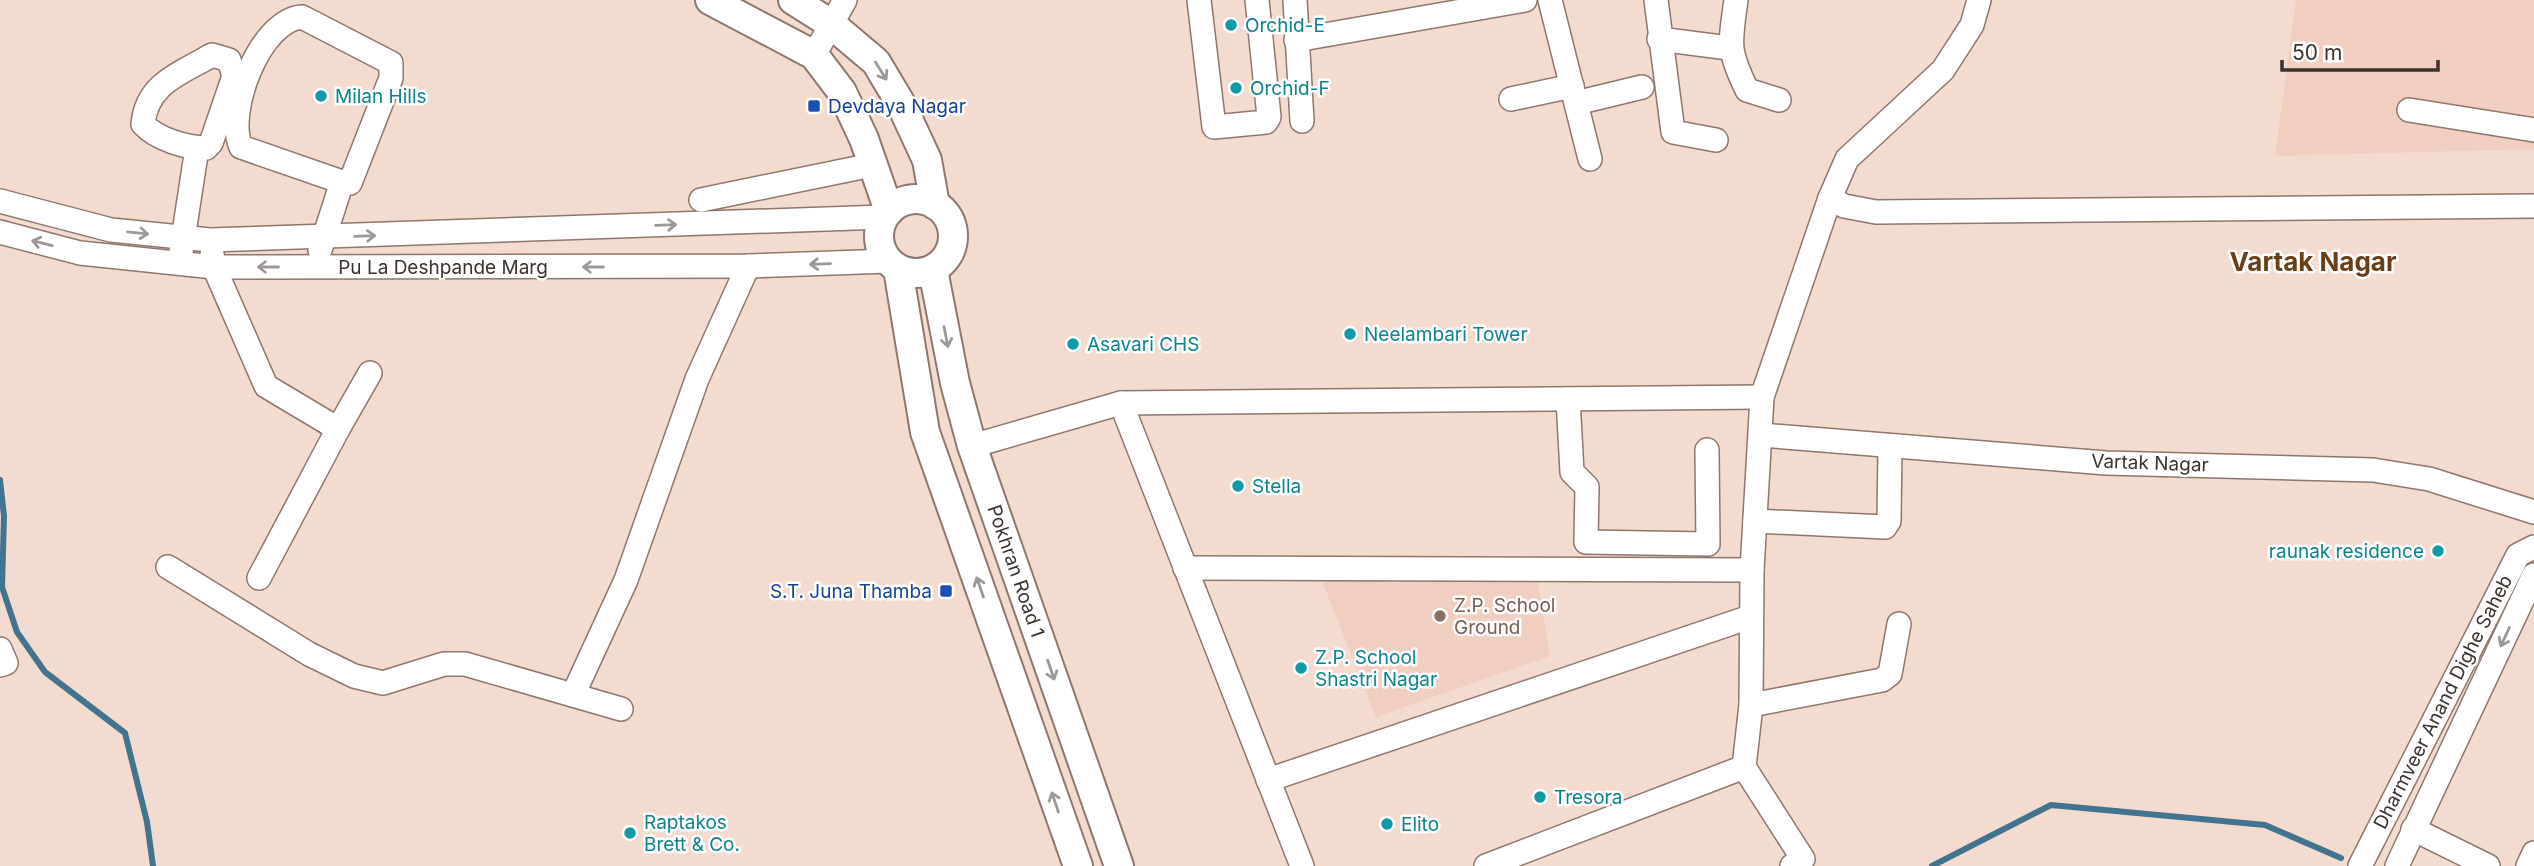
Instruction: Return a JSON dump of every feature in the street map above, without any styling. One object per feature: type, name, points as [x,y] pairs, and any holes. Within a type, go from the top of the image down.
[{"type":"main road","points":[[710,0],[802,49],[842,92],[864,139],[887,214],[879,240],[893,265],[922,273],[933,270],[950,252],[953,240],[948,216],[935,205],[915,199],[903,201],[887,214]]},
{"type":"main road","points":[[818,7],[876,62],[901,104],[927,160],[935,205]]},
{"type":"main road","name":"Pokhran Road 1","points":[[893,265],[925,432],[1078,866]]},
{"type":"main road","name":"Pokhran Road 1","points":[[933,270],[955,383],[972,446],[1119,866]]},
{"type":"street","points":[[1199,0],[1214,127],[1266,122],[1269,117],[1257,0]]},
{"type":"street","points":[[1295,0],[1302,121]]},
{"type":"street","points":[[1296,40],[1393,11],[1525,0]]},
{"type":"street","points":[[1550,0],[1590,159]]},
{"type":"street","points":[[1656,0],[1673,132],[1716,140]]},
{"type":"street","points":[[1736,0],[1729,48],[1747,90],[1779,100]]},
{"type":"street","points":[[1802,864],[1744,767],[1751,705],[1752,570],[1762,397],[1830,198],[1847,159],[1943,70],[1972,25],[1979,0]]},
{"type":"street","points":[[802,49],[818,7]]},
{"type":"street","points":[[302,17],[391,63],[391,78],[355,175],[350,183],[342,183],[241,147],[235,133],[246,74],[251,63],[286,21],[292,18],[302,17]]},
{"type":"street","points":[[1659,39],[1729,48]]},
{"type":"street","points":[[212,55],[229,60],[234,76],[211,143],[206,148],[197,148],[151,134],[143,124],[144,111],[148,98],[159,86],[212,55]]},
{"type":"street","points":[[1511,99],[1642,87]]},
{"type":"street","points":[[2409,110],[2534,130]]},
{"type":"street","points":[[180,266],[197,148]]},
{"type":"street","points":[[701,200],[872,164]]},
{"type":"street","points":[[316,267],[342,183]]},
{"type":"street","points":[[1830,198],[1844,206],[1876,212],[2534,206]]},
{"type":"street","name":"Pu La Deshpande Marg","points":[[0,201],[111,230],[210,240],[323,238],[887,214]]},
{"type":"street","name":"Pu La Deshpande Marg","points":[[0,232],[80,253],[180,266],[893,265]]},
{"type":"street","points":[[210,240],[214,267],[266,386],[338,429]]},
{"type":"street","points":[[573,695],[626,580],[697,379],[748,266]]},
{"type":"street","points":[[259,578],[370,373]]},
{"type":"street","points":[[972,446],[1121,403],[1762,397]]},
{"type":"street","points":[[1568,399],[1572,472],[1587,487],[1585,569]]},
{"type":"street","points":[[1121,403],[1302,866]]},
{"type":"street","name":"Vartak Nagar","points":[[1761,435],[2106,463],[2373,470],[2429,479],[2534,512]]},
{"type":"street","points":[[1755,521],[1885,527],[1889,521],[1891,446]]},
{"type":"street","points":[[1707,450],[1707,570]]},
{"type":"street","points":[[1586,541],[1707,544]]},
{"type":"street","name":"Dharmveer Anand Dighe Saheb","points":[[2360,866],[2518,555],[2534,547]]},
{"type":"street","points":[[168,568],[309,654],[354,676],[383,683],[444,664],[465,664],[621,709]]},
{"type":"street","points":[[1185,568],[1752,570]]},
{"type":"street","name":"Dharmveer Anand Dighe Saheb","points":[[2397,866],[2534,575]]},
{"type":"street","points":[[1268,780],[1751,617]]},
{"type":"street","points":[[1751,705],[1882,680],[1890,674],[1899,624]]},
{"type":"street","points":[[0,649],[6,663],[0,665]]},
{"type":"street","points":[[1486,866],[1744,767]]},
{"type":"street","points":[[2413,829],[2488,866]]},
{"type":"street","points":[[2528,866],[2534,853]]},
{"type":"shaded area","points":[[2296,0],[2534,0],[2534,149],[2275,156]]},
{"type":"shaded area","name":"Z.P. School Ground","points":[[1320,576],[1537,576],[1550,656],[1376,717]]},
{"type":"waterway","points":[[0,480],[4,516],[2,587],[17,632],[45,672],[125,733],[147,822],[153,866]]},
{"type":"waterway","points":[[1932,866],[2051,805],[2265,825],[2341,858]]},
{"type":"place","name":"Orchid-E","points":[[1231,25]]},
{"type":"place","name":"Orchid-F","points":[[1236,88]]},
{"type":"place","name":"Milan Hills","points":[[321,96]]},
{"type":"place","name":"Devdaya Nagar","points":[[814,106]]},
{"type":"place","name":"Neelambari Tower","points":[[1350,334]]},
{"type":"place","name":"Asavari CHS","points":[[1073,344]]},
{"type":"place","name":"Stella","points":[[1238,486]]},
{"type":"place","name":"raunak residence","points":[[2438,551]]},
{"type":"place","name":"S.T. Juna Thamba","points":[[946,591]]},
{"type":"place","name":"Z.P. School Ground","points":[[1440,616]]},
{"type":"place","name":"Z.P. School Shastri Nagar","points":[[1301,668]]},
{"type":"place","name":"Tresora","points":[[1540,797]]},
{"type":"place","name":"Elito","points":[[1387,824]]},
{"type":"place","name":"Raptakos Brett & Co.","points":[[630,833]]},
{"type":"district","name":"Vartak Nagar","points":[[2313,261]]}]
